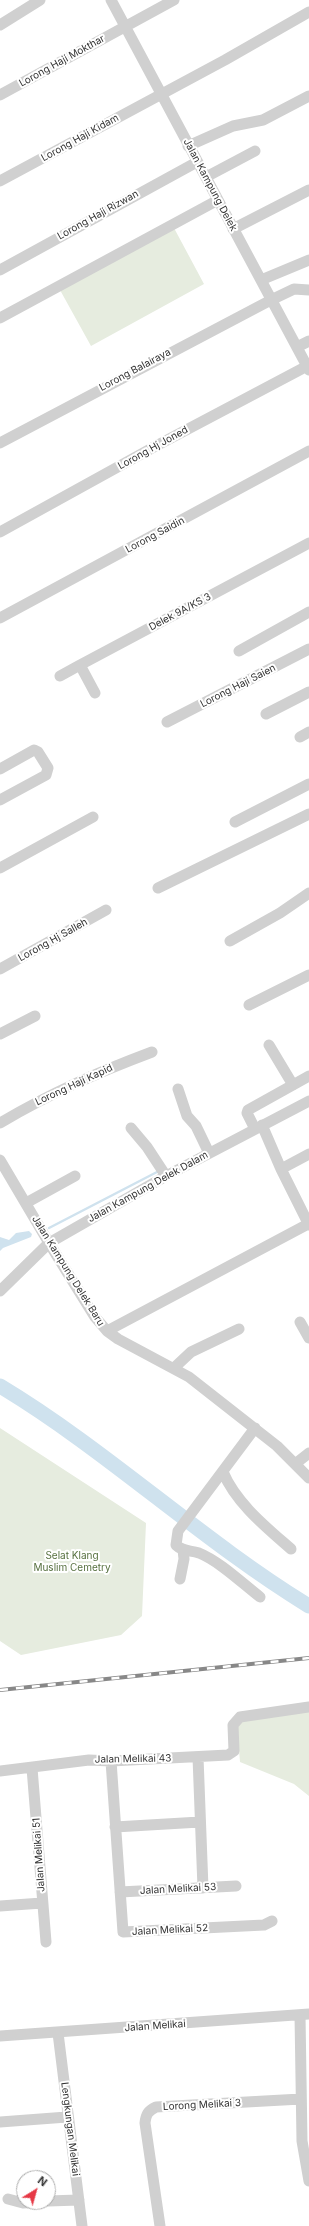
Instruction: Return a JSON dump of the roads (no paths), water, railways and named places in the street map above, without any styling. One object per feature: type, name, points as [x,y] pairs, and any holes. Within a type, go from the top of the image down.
[{"type":"street","points":[[0,25],[40,0]]},
{"type":"street","name":"Jalan Kampung Delek","points":[[111,0],[308,368]]},
{"type":"street","name":"Lorong Haji Mokthar","points":[[0,95],[174,0]]},
{"type":"street","name":"Lorong Haji Kidam","points":[[0,181],[225,60],[309,12]]},
{"type":"street","points":[[188,146],[233,126],[263,120],[309,96]]},
{"type":"street","points":[[206,177],[255,151]]},
{"type":"street","name":"Lorong Haji Rizwan","points":[[0,270],[197,162]]},
{"type":"street","points":[[233,229],[309,190]]},
{"type":"street","points":[[0,318],[218,200]]},
{"type":"street","points":[[261,280],[309,260]]},
{"type":"street","name":"Lorong Balairaya","points":[[0,443],[271,300],[294,289],[309,290]]},
{"type":"street","points":[[296,347],[309,341]]},
{"type":"street","name":"Lorong Hj Joned","points":[[0,532],[154,447],[308,368]]},
{"type":"street","name":"Lorong Saidin","points":[[0,618],[309,451]]},
{"type":"street","name":"Delek 9A/KS 3","points":[[60,676],[309,543]]},
{"type":"street","points":[[239,650],[309,612]]},
{"type":"street","name":"Lorong Haji Saien","points":[[167,722],[309,649]]},
{"type":"street","points":[[80,665],[95,693]]},
{"type":"street","points":[[266,714],[309,692]]},
{"type":"street","points":[[0,769],[34,750],[38,752],[48,768],[46,775],[0,800]]},
{"type":"street","points":[[235,822],[309,784]]},
{"type":"street","points":[[158,888],[309,814]]},
{"type":"street","points":[[0,868],[93,817]]},
{"type":"street","points":[[230,941],[280,914],[306,895]]},
{"type":"street","name":"Lorong Hj Salleh","points":[[0,969],[106,910]]},
{"type":"street","points":[[249,1005],[309,975]]},
{"type":"street","points":[[0,1034],[36,1016]]},
{"type":"street","points":[[269,1045],[293,1085]]},
{"type":"street","name":"Lorong Haji Kapid","points":[[0,1123],[49,1095],[94,1074],[152,1052]]},
{"type":"street","points":[[107,1331],[309,1225],[281,1169],[248,1113],[252,1106],[309,1076]]},
{"type":"street","points":[[178,1089],[187,1116],[196,1126],[209,1153]]},
{"type":"street","name":"Jalan Kampung Delek Dalam","points":[[0,1291],[49,1243],[161,1168],[209,1153],[255,1125],[309,1101]]},
{"type":"street","points":[[131,1128],[161,1168]]},
{"type":"street","points":[[281,1169],[309,1154]]},
{"type":"street","name":"Jalan Kampung Delek Baru","points":[[0,1160],[95,1317],[107,1331],[118,1339],[175,1367],[255,1428],[309,1478]]},
{"type":"street","points":[[26,1203],[75,1176]]},
{"type":"street","points":[[300,1322],[309,1338]]},
{"type":"street","points":[[175,1367],[191,1352],[239,1329]]},
{"type":"street","points":[[255,1428],[178,1531],[176,1545],[183,1550],[199,1553],[224,1569],[260,1597]]},
{"type":"street","points":[[295,1464],[309,1453]]},
{"type":"street","points":[[223,1472],[229,1486],[239,1498],[265,1526],[291,1549]]},
{"type":"street","points":[[180,1579],[184,1559],[183,1550]]},
{"type":"street","name":"Jalan Melikai 43","points":[[0,1771],[89,1760],[111,1761],[228,1755],[234,1751],[233,1724],[236,1720],[252,1714],[309,1707]]},
{"type":"street","points":[[198,1757],[203,1888]]},
{"type":"street","name":"Jalan Melikai 52","points":[[111,1761],[123,1932],[264,1925],[272,1921]]},
{"type":"street","name":"Jalan Melikai 51","points":[[32,1768],[46,1942]]},
{"type":"street","points":[[115,1827],[200,1822]]},
{"type":"street","name":"Jalan Melikai 53","points":[[120,1892],[236,1886]]},
{"type":"street","points":[[0,1906],[42,1903]]},
{"type":"street","points":[[304,2015],[305,2069],[301,2099],[302,2141],[309,2181]]},
{"type":"street","name":"Jalan Melikai","points":[[0,2036],[304,2015]]},
{"type":"street","name":"Lengkungan Melikai","points":[[58,2033],[67,2117],[82,2226]]},
{"type":"street","name":"Lorong Melikai 3","points":[[160,2226],[145,2123],[146,2115],[150,2110],[156,2107],[301,2099]]},
{"type":"street","points":[[0,2122],[67,2117]]},
{"type":"street","points":[[8,2199],[16,2201]]},
{"type":"street","points":[[56,2201],[79,2200]]},
{"type":"water","points":[[29,1231],[32,1234],[31,1237],[3,1248],[0,1251],[0,1237],[9,1240],[16,1233]]},
{"type":"waterway","points":[[49,1228],[157,1172]]},
{"type":"waterway","points":[[0,1386],[40,1411],[117,1467],[230,1553],[309,1606]]},
{"type":"railway","points":[[0,1690],[309,1658]]},
{"type":"park label","name":"Selat Klang Muslim Cemetry","points":[[72,1562]]}]
